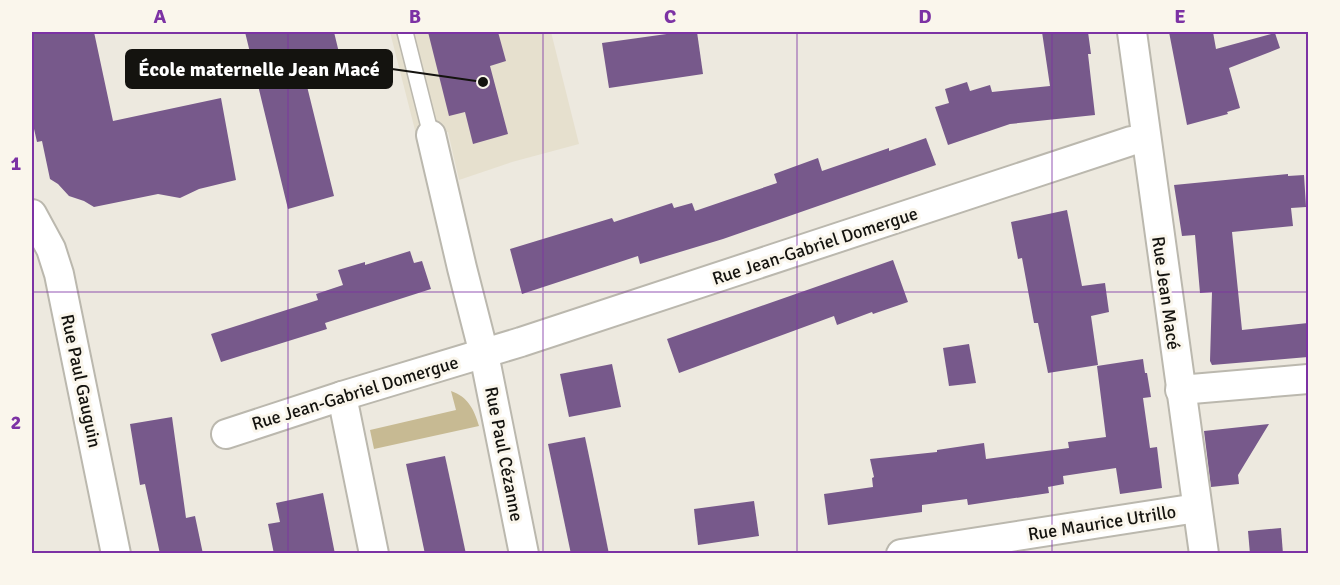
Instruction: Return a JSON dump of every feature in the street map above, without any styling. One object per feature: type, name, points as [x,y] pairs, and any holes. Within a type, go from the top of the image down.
[{"type":"street","name":"Rue Jean Macé","points":[[1131,32],[1204,554]]},
{"type":"street","points":[[431,135],[484,354]]},
{"type":"street","name":"Rue Jean-Gabriel Domergue","points":[[225,434],[484,354],[1131,141],[1145,139]]},
{"type":"street","name":"Rue Paul Gauguin","points":[[32,214],[51,249],[59,274],[116,554]]},
{"type":"street","name":"Rue Paul Cézanne","points":[[484,354],[524,554]]},
{"type":"street","points":[[1180,390],[1308,380]]},
{"type":"street","points":[[342,396],[374,554]]},
{"type":"street","name":"Rue Maurice Utrillo","points":[[900,554],[1197,508]]},
{"type":"lane","points":[[405,32],[431,135]]},
{"type":"shaded area","points":[[390,32],[551,32],[579,144],[512,162],[459,180],[448,132],[417,138]]},
{"type":"shaded area","points":[[451,391],[470,404],[479,426],[374,449],[370,430],[456,410]]},
{"type":"building","points":[[32,32],[94,32],[113,121],[221,98],[236,180],[199,189],[180,198],[158,194],[94,207],[69,196],[50,179],[42,141],[37,142],[32,120]]},
{"type":"building","points":[[245,32],[334,32],[341,61],[303,70],[334,196],[288,209]]},
{"type":"building","points":[[428,32],[498,32],[506,61],[490,66],[508,134],[473,144],[465,112],[449,116]]},
{"type":"building","points":[[681,32],[697,32],[703,74],[609,88],[602,43]]},
{"type":"building","points":[[1042,32],[1088,32],[1091,54],[1088,54],[1095,115],[1010,124],[948,145],[935,107],[949,103],[945,89],[967,82],[970,91],[990,85],[992,92],[1050,86]]},
{"type":"building","points":[[1169,32],[1213,32],[1216,49],[1275,33],[1280,48],[1229,68],[1240,108],[1227,112],[1228,114],[1187,125]]},
{"type":"building","points":[[926,138],[936,165],[723,239],[640,264],[638,256],[522,294],[510,249],[612,218],[614,222],[672,203],[674,208],[692,203],[695,211],[777,183],[774,174],[818,158],[822,171]]},
{"type":"building","points":[[1288,174],[1288,176],[1304,175],[1306,207],[1291,208],[1293,226],[1232,232],[1242,330],[1308,323],[1308,357],[1212,365],[1210,361],[1212,292],[1200,293],[1195,235],[1182,236],[1174,185]]},
{"type":"building","points":[[1067,210],[1082,286],[1105,283],[1109,312],[1091,316],[1098,365],[1048,373],[1038,323],[1034,323],[1022,258],[1018,259],[1011,222]]},
{"type":"building","points":[[410,251],[414,263],[422,261],[431,289],[325,323],[327,329],[221,362],[211,334],[318,300],[316,294],[343,285],[338,270],[365,262],[365,265]]},
{"type":"building","points":[[893,260],[908,302],[837,325],[834,316],[679,373],[667,339]]},
{"type":"building","points":[[969,344],[976,383],[949,386],[943,348]]},
{"type":"building","points":[[1143,359],[1151,397],[1143,398],[1150,448],[1157,447],[1162,488],[1120,494],[1116,468],[1063,476],[1064,484],[1048,487],[1049,493],[968,505],[967,499],[922,505],[922,512],[828,525],[824,494],[873,487],[872,478],[874,477],[870,459],[937,452],[937,450],[984,443],[986,459],[1069,448],[1068,442],[1106,437],[1097,366]]},
{"type":"building","points":[[612,364],[621,407],[569,417],[560,374]]},
{"type":"building","points":[[172,417],[186,518],[195,516],[203,554],[160,554],[145,484],[140,485],[130,424]]},
{"type":"building","points":[[1269,424],[1238,475],[1239,484],[1211,487],[1204,431]]},
{"type":"building","points":[[585,437],[609,554],[571,554],[548,444]]},
{"type":"building","points":[[445,456],[466,554],[425,554],[406,464]]},
{"type":"building","points":[[323,493],[335,554],[274,554],[268,524],[280,522],[276,503]]},
{"type":"building","points":[[754,501],[759,536],[698,545],[694,509]]},
{"type":"building","points":[[1281,528],[1283,554],[1250,554],[1248,531]]},
{"type":"place","name":"École maternelle Jean Macé","points":[[483,82]]}]
